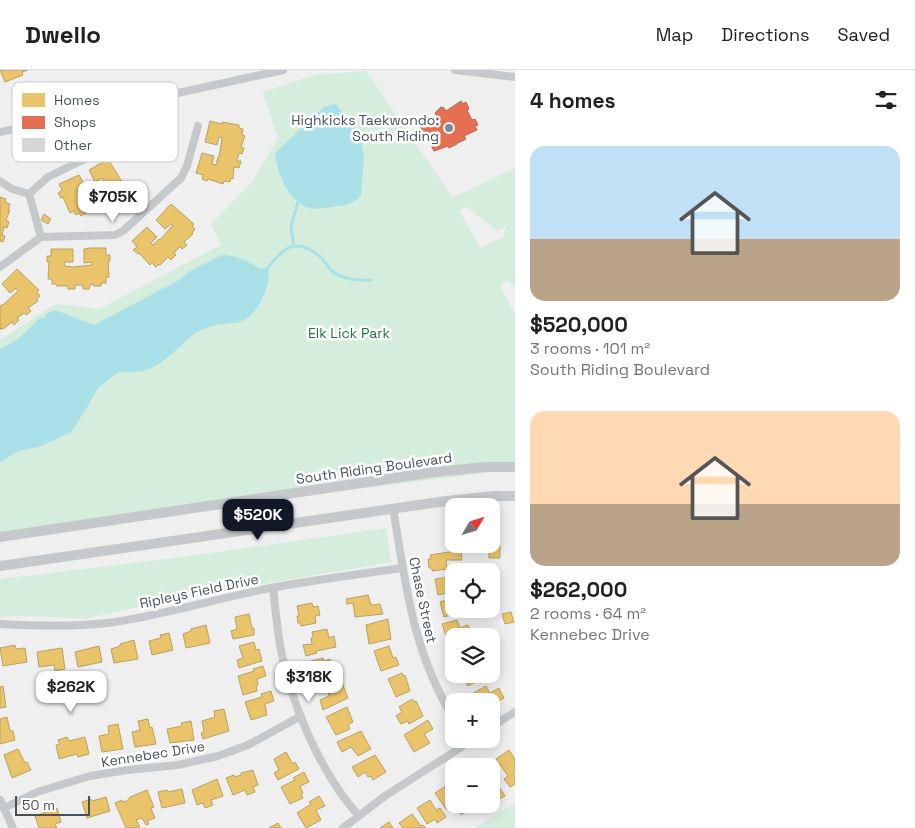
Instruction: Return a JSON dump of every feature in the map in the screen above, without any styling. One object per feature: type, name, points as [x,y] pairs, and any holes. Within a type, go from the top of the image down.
[{"type":"street","points":[[178,92],[283,70]]},
{"type":"street","points":[[455,70],[488,72],[515,77]]},
{"type":"street","points":[[0,267],[41,237],[115,235],[123,230],[181,178],[187,166],[198,126]]},
{"type":"street","points":[[29,194],[48,177],[79,162]]},
{"type":"street","points":[[0,181],[12,190],[29,194]]},
{"type":"street","points":[[29,194],[41,237]]},
{"type":"street","name":"South Riding Boulevard","points":[[0,537],[426,473],[486,467],[515,467]]},
{"type":"street","points":[[0,566],[393,508],[493,496],[515,496]]},
{"type":"street","name":"Chase Street","points":[[393,508],[411,614],[422,653],[431,676],[445,702]]},
{"type":"street","name":"Ripleys Field Drive","points":[[0,624],[69,626],[108,622],[140,617],[273,588],[403,568]]},
{"type":"street","points":[[273,588],[280,646],[301,716],[329,773],[358,815]]},
{"type":"street","points":[[500,721],[515,712]]},
{"type":"street","name":"Kennebec Drive","points":[[4,808],[37,792],[90,776],[178,765],[218,756],[248,745],[301,716]]},
{"type":"street","points":[[343,828],[358,815],[457,748]]},
{"type":"street","points":[[0,800],[14,828]]},
{"type":"green space","name":"Elk Lick Park","points":[[366,71],[453,198],[515,168],[515,287],[508,281],[500,286],[515,314],[515,469],[0,534],[0,340],[55,304],[99,309],[221,245],[211,224],[252,182],[278,139],[263,92],[314,75]],"holes":[[[467,207],[497,231],[506,226],[503,237],[480,248],[459,210]]]},
{"type":"green space","points":[[386,528],[391,562],[161,602],[84,619],[37,616],[0,617],[0,579],[174,558]]},
{"type":"green space","points":[[515,803],[515,828],[475,828],[500,813]]},
{"type":"water","points":[[336,104],[360,135],[364,157],[361,196],[351,203],[344,205],[320,209],[309,208],[295,199],[285,185],[278,169],[275,153],[325,106]]},
{"type":"water","points":[[222,255],[247,261],[261,269],[269,266],[266,290],[259,304],[249,317],[240,322],[217,325],[197,332],[161,363],[148,370],[119,372],[98,388],[71,432],[39,447],[19,451],[0,462],[0,349],[18,339],[41,317],[44,319],[46,314],[55,310],[94,325]]},
{"type":"building: Homes","points":[[0,70],[28,70],[22,72],[23,75],[5,82]]},
{"type":"building: Homes","points":[[210,121],[239,125],[239,128],[243,129],[242,135],[245,136],[241,147],[244,148],[242,154],[239,153],[237,161],[241,161],[239,168],[234,167],[233,179],[231,178],[230,182],[224,181],[223,184],[202,179],[203,175],[196,173],[202,153],[214,156],[212,164],[216,165],[219,157],[222,138],[219,137],[217,145],[205,142]]},
{"type":"building: Homes","points":[[103,162],[110,162],[124,185],[122,186],[124,190],[119,193],[120,195],[110,200],[111,203],[105,206],[104,203],[92,212],[91,210],[81,216],[79,213],[76,215],[73,211],[70,213],[63,197],[61,198],[58,193],[62,190],[59,184],[79,175],[85,186],[77,191],[79,194],[104,181],[102,178],[95,182],[89,170]]},
{"type":"building: Homes","points":[[0,197],[6,199],[5,202],[10,204],[6,220],[9,222],[7,228],[4,227],[2,235],[5,236],[3,242],[0,241]]},
{"type":"building: Homes","points":[[171,204],[194,224],[192,226],[195,229],[193,234],[184,242],[187,245],[182,249],[180,247],[174,253],[176,255],[171,260],[168,257],[156,267],[152,263],[150,265],[139,253],[133,250],[137,247],[132,241],[147,227],[157,237],[151,243],[153,245],[160,240],[173,225],[171,224],[165,229],[156,220]]},
{"type":"building: Homes","points":[[44,214],[51,219],[48,224],[41,220]]},
{"type":"building: Homes","points":[[106,248],[106,255],[110,255],[110,261],[108,261],[109,277],[106,277],[106,283],[101,283],[101,286],[91,284],[89,289],[83,289],[83,285],[75,285],[75,289],[68,289],[68,286],[52,284],[52,279],[48,279],[49,262],[47,262],[47,256],[51,256],[51,249],[73,249],[73,262],[64,262],[65,266],[73,267],[92,265],[92,262],[84,263],[84,249]]},
{"type":"building: Homes","points":[[17,269],[39,290],[37,292],[40,296],[36,300],[38,301],[28,308],[31,311],[17,318],[19,320],[14,325],[12,322],[0,330],[0,306],[18,291],[16,288],[10,293],[2,284]]},
{"type":"building: Homes","points":[[461,553],[462,560],[446,560],[445,569],[432,571],[432,568],[429,568],[428,559],[431,559],[430,555]]},
{"type":"building: Homes","points":[[489,553],[500,553],[500,558],[489,558]]},
{"type":"building: Homes","points":[[445,578],[445,594],[438,595],[435,579]]},
{"type":"building: Homes","points":[[368,595],[371,605],[380,604],[383,614],[355,617],[353,603],[347,604],[346,599]]},
{"type":"building: Homes","points":[[445,601],[445,617],[444,617],[440,602]]},
{"type":"building: Homes","points":[[312,603],[313,607],[318,606],[320,615],[315,616],[316,623],[301,626],[298,623],[297,606]]},
{"type":"building: Homes","points":[[511,612],[514,622],[505,624],[502,614]]},
{"type":"building: Homes","points":[[249,614],[252,628],[254,628],[254,635],[233,639],[231,631],[237,629],[235,617]]},
{"type":"building: Homes","points":[[388,619],[391,639],[369,644],[366,625]]},
{"type":"building: Homes","points":[[457,620],[460,628],[445,628],[445,633],[442,624]]},
{"type":"building: Homes","points":[[206,625],[210,643],[186,648],[183,634],[191,631],[191,629]]},
{"type":"building: Homes","points":[[327,629],[329,638],[334,636],[336,647],[316,651],[317,653],[306,656],[303,645],[312,644],[312,632]]},
{"type":"building: Homes","points":[[169,633],[173,650],[152,655],[149,641],[161,638],[160,635]]},
{"type":"building: Homes","points":[[134,640],[138,659],[114,663],[111,649]]},
{"type":"building: Homes","points":[[254,642],[256,650],[259,649],[262,661],[239,668],[237,660],[243,658],[239,646]]},
{"type":"building: Homes","points":[[15,645],[16,649],[25,648],[27,662],[3,666],[0,648]]},
{"type":"building: Homes","points":[[99,646],[102,662],[78,667],[75,652]]},
{"type":"building: Homes","points":[[389,646],[393,658],[396,657],[399,665],[381,671],[374,651]]},
{"type":"building: Homes","points":[[62,648],[65,669],[55,671],[54,665],[39,667],[37,652]]},
{"type":"building: Homes","points":[[323,658],[324,661],[330,659],[333,668],[327,670],[329,676],[312,682],[308,662]]},
{"type":"building: Homes","points":[[263,666],[266,676],[257,679],[257,691],[243,695],[238,676]]},
{"type":"building: Homes","points":[[402,673],[403,676],[405,675],[410,691],[396,697],[388,679]]},
{"type":"building: Homes","points":[[341,680],[348,698],[323,710],[320,700],[329,696],[326,685]]},
{"type":"building: Homes","points":[[3,686],[6,707],[0,708],[0,687]]},
{"type":"building: Homes","points":[[486,686],[490,693],[474,693]]},
{"type":"building: Homes","points":[[499,688],[504,698],[500,700],[500,693],[490,693]]},
{"type":"building: Homes","points":[[271,691],[274,701],[265,704],[267,715],[251,720],[245,702],[262,697],[261,694]]},
{"type":"building: Homes","points":[[412,699],[414,702],[416,701],[423,716],[409,724],[408,721],[401,724],[396,716],[402,712],[399,707]]},
{"type":"building: Homes","points":[[347,707],[353,722],[348,725],[350,729],[336,735],[326,717]]},
{"type":"building: Homes","points":[[224,709],[229,731],[203,739],[201,733],[204,732],[202,721],[215,717],[214,711]]},
{"type":"building: Homes","points":[[7,717],[10,731],[13,731],[15,740],[0,744],[0,719]]},
{"type":"building: Homes","points":[[148,719],[156,744],[135,747],[132,732],[140,730],[138,721]]},
{"type":"building: Homes","points":[[428,720],[433,729],[424,734],[430,743],[414,752],[404,735]]},
{"type":"building: Homes","points":[[191,721],[194,740],[170,743],[167,729],[182,726],[181,723]]},
{"type":"building: Homes","points":[[118,724],[123,749],[102,752],[99,736],[109,734],[108,726]]},
{"type":"building: Homes","points":[[361,731],[371,749],[358,756],[351,747],[342,752],[337,742]]},
{"type":"building: Homes","points":[[67,737],[69,741],[85,737],[89,754],[78,757],[77,754],[59,759],[56,745],[60,744],[58,740]]},
{"type":"building: Homes","points":[[18,749],[31,770],[12,778],[4,755]]},
{"type":"building: Homes","points":[[509,750],[515,759],[515,772],[513,773],[515,784],[510,787],[504,779],[508,776],[500,765],[500,758],[497,758]]},
{"type":"building: Homes","points":[[286,752],[293,764],[295,762],[299,769],[278,780],[274,773],[279,770],[274,759]]},
{"type":"building: Homes","points":[[375,755],[386,772],[373,780],[365,772],[358,777],[352,767]]},
{"type":"building: Homes","points":[[253,770],[258,785],[253,787],[255,792],[247,795],[245,790],[233,795],[226,778],[234,775],[235,777],[241,775],[241,773]]},
{"type":"building: Homes","points":[[304,772],[309,782],[300,786],[303,798],[290,804],[281,787],[295,780],[293,778]]},
{"type":"building: Homes","points":[[217,779],[223,796],[211,800],[213,805],[205,808],[203,803],[197,805],[192,790]]},
{"type":"building: Homes","points":[[445,787],[445,808],[435,793]]},
{"type":"building: Homes","points":[[500,788],[505,796],[500,799]]},
{"type":"building: Homes","points":[[182,789],[185,803],[162,808],[158,792]]},
{"type":"building: Homes","points":[[147,790],[154,807],[151,808],[155,818],[147,821],[149,824],[146,825],[142,818],[136,820],[140,827],[126,828],[115,803],[122,800],[123,802],[127,801],[130,797]]},
{"type":"building: Homes","points":[[319,796],[325,806],[316,810],[321,820],[306,828],[297,813]]},
{"type":"building: Homes","points":[[106,797],[110,811],[87,818],[82,802]]},
{"type":"building: Homes","points":[[430,800],[436,810],[440,808],[446,817],[437,823],[435,819],[427,824],[417,808]]},
{"type":"building: Homes","points":[[57,808],[61,822],[55,824],[57,828],[39,828],[35,816]]},
{"type":"building: Homes","points":[[412,814],[421,826],[423,825],[426,828],[403,828],[399,823]]},
{"type":"building: Homes","points":[[389,822],[393,828],[380,828]]},
{"type":"building: Homes","points":[[278,823],[281,828],[269,828]]},
{"type":"building: Shops","name":"Highkicks Taekwondo: South Riding","points":[[461,101],[463,104],[466,102],[469,109],[467,110],[472,120],[475,119],[478,125],[475,126],[477,130],[464,136],[466,139],[458,143],[456,142],[457,144],[449,148],[448,146],[434,151],[419,124],[437,116],[435,113],[441,107],[446,111]]},
{"type":"building: Other","points":[[73,710],[74,715],[69,716],[67,711]]},
{"type":"waterway","points":[[294,246],[291,226],[298,202]]},
{"type":"waterway","points":[[269,266],[285,250],[296,246],[310,250],[337,274],[352,279],[371,280]]},
{"type":"place","name":"Highkicks Taekwondo: South Riding","points":[[449,128]]}]
